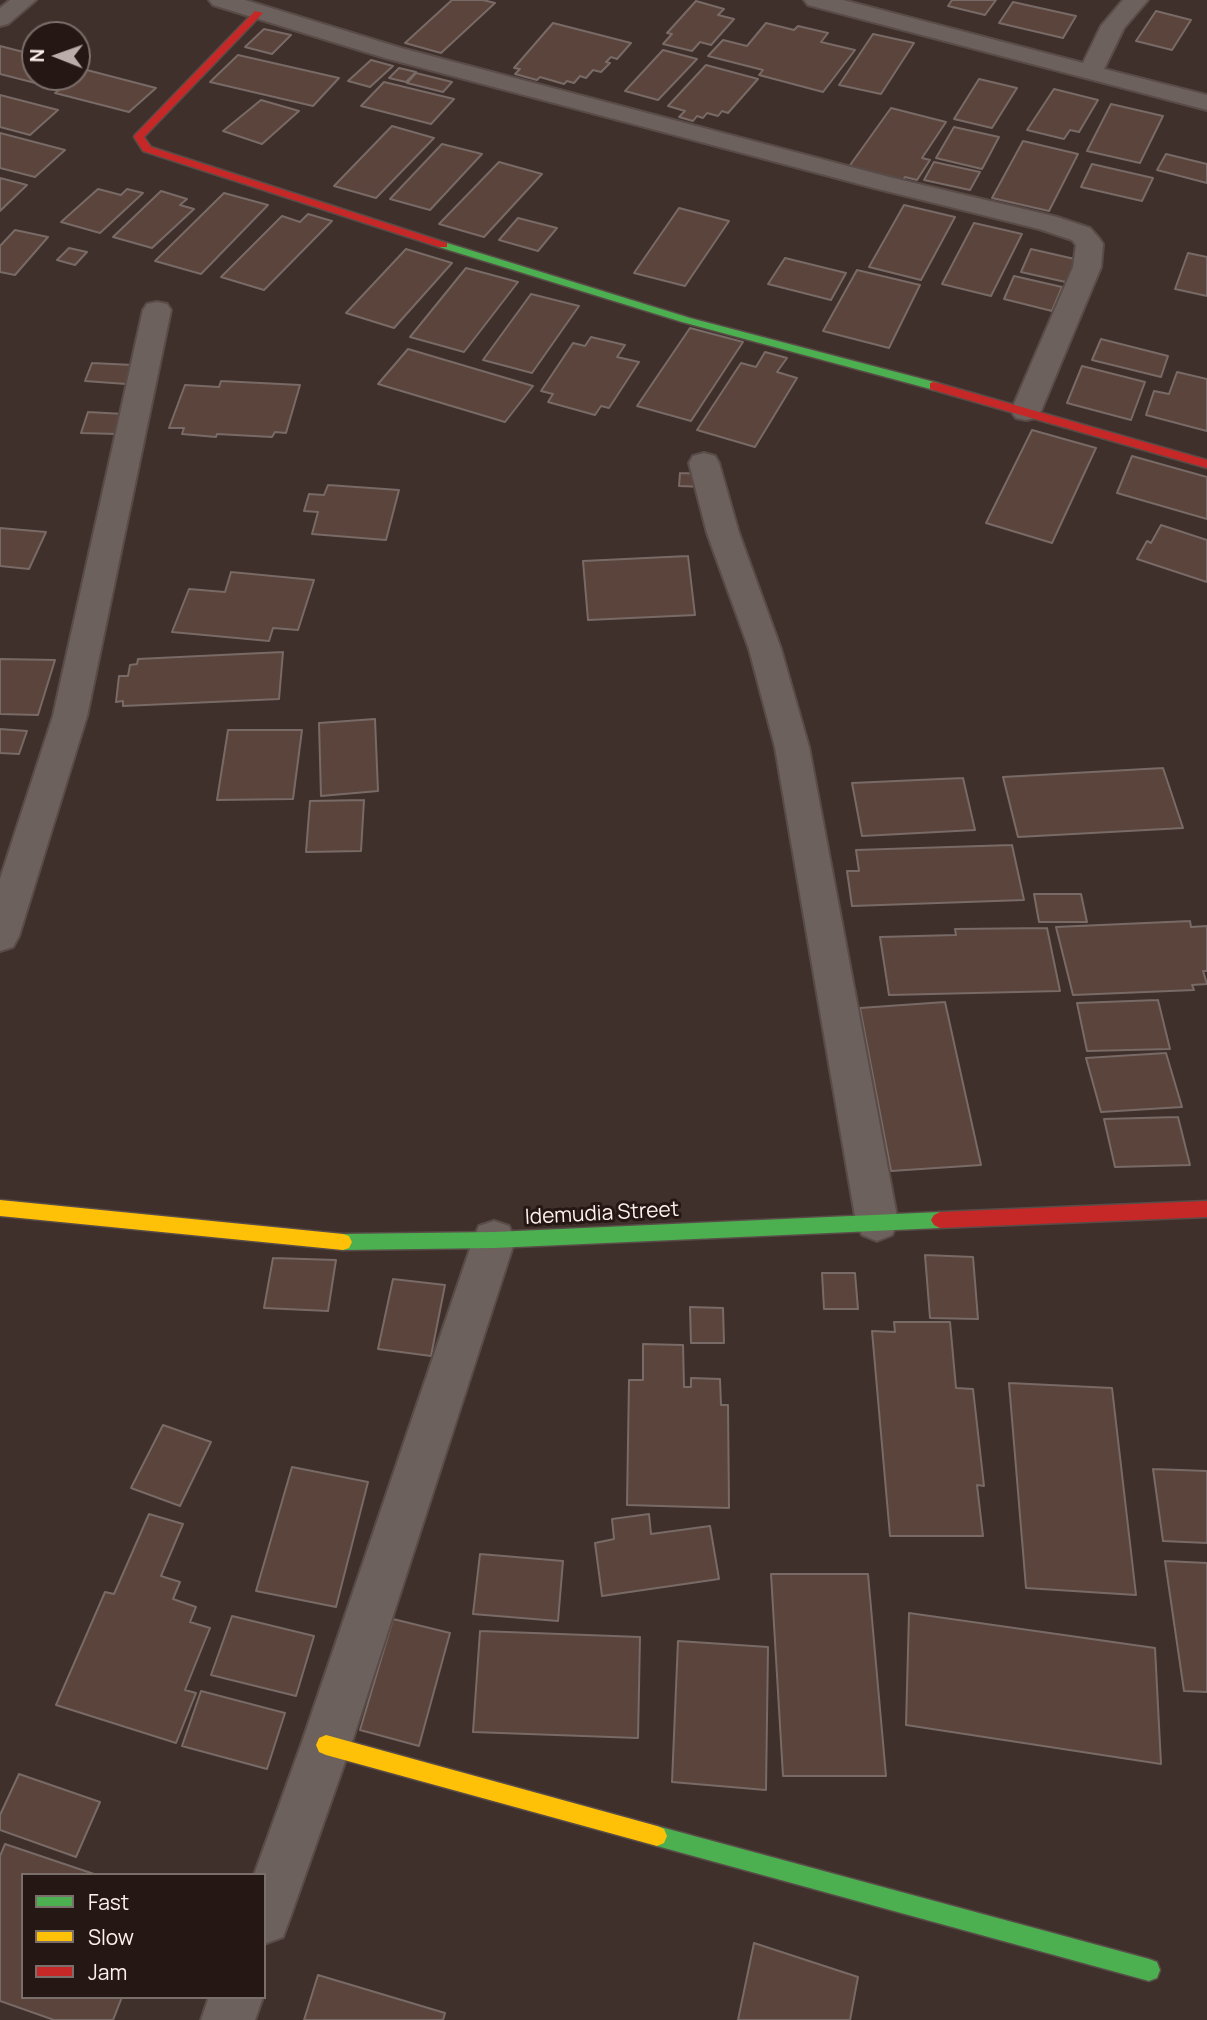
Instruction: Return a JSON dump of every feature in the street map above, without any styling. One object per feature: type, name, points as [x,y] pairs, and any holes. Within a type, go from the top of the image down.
[{"type":"street","points":[[0,19],[24,0]]},
{"type":"street","points":[[221,0],[393,53],[883,183],[1048,223],[1081,234],[1090,244],[1087,267],[1026,411]]},
{"type":"street","points":[[816,0],[854,4],[1090,73],[1207,103]]},
{"type":"street","points":[[1090,73],[1113,26],[1136,0]]},
{"type":"street","points":[[258,13],[139,137],[147,149],[311,204],[686,320],[1026,411],[1207,464]]},
{"type":"street","points":[[0,936],[70,716],[157,310]]},
{"type":"street","points":[[704,463],[723,533],[765,649],[792,747],[877,1222]]},
{"type":"street","name":"Idemudia Street","points":[[0,1208],[344,1242],[494,1240],[1207,1209]]},
{"type":"street","points":[[266,1912],[326,1745],[494,1240]]},
{"type":"street","points":[[326,1745],[1149,1970]]},
{"type":"street","points":[[228,2020],[235,1999]]},
{"type":"building","points":[[452,0],[483,0],[495,3],[441,53],[405,43]]},
{"type":"building","points":[[952,0],[996,0],[985,15],[948,6]]},
{"type":"building","points":[[696,1],[724,9],[718,15],[734,19],[711,45],[700,42],[692,51],[663,44],[672,34],[667,33]]},
{"type":"building","points":[[1013,2],[1076,16],[1063,38],[999,23]]},
{"type":"building","points":[[1156,11],[1191,20],[1172,50],[1136,41]]},
{"type":"building","points":[[553,23],[631,43],[617,59],[611,57],[606,62],[610,63],[601,72],[593,70],[586,78],[580,76],[574,83],[567,81],[564,84],[540,77],[537,80],[515,74],[520,69],[514,68]]},
{"type":"building","points":[[766,23],[794,30],[798,26],[828,33],[821,42],[855,50],[823,92],[759,75],[763,70],[708,56],[723,40],[747,46]]},
{"type":"building","points":[[264,29],[291,35],[272,54],[245,47]]},
{"type":"building","points":[[873,34],[914,43],[881,94],[839,85]]},
{"type":"building","points":[[0,46],[21,51],[21,79],[0,74]]},
{"type":"building","points":[[663,50],[697,59],[658,100],[625,91]]},
{"type":"building","points":[[238,55],[339,78],[313,106],[210,82]]},
{"type":"building","points":[[371,60],[393,66],[370,87],[348,81]]},
{"type":"building","points":[[706,65],[758,79],[728,113],[722,111],[718,116],[707,113],[703,118],[697,116],[693,121],[679,117],[685,111],[668,106]]},
{"type":"building","points":[[399,68],[416,72],[406,82],[389,78]]},
{"type":"building","points":[[91,71],[156,88],[129,112],[55,93],[91,91]]},
{"type":"building","points":[[416,73],[452,82],[443,92],[407,83]]},
{"type":"building","points":[[979,79],[1017,88],[992,128],[954,119]]},
{"type":"building","points":[[384,82],[454,99],[431,124],[361,106]]},
{"type":"building","points":[[1054,89],[1098,100],[1079,132],[1070,130],[1064,139],[1027,130]]},
{"type":"building","points":[[0,95],[58,110],[30,135],[0,127]]},
{"type":"building","points":[[261,100],[299,111],[262,144],[223,131]]},
{"type":"building","points":[[1111,104],[1163,116],[1140,163],[1087,151]]},
{"type":"building","points":[[891,108],[946,122],[922,158],[930,160],[917,180],[905,177],[902,182],[848,168]]},
{"type":"building","points":[[392,126],[434,138],[376,198],[334,186]]},
{"type":"building","points":[[954,127],[999,137],[982,169],[936,158]]},
{"type":"building","points":[[0,133],[65,150],[35,177],[0,168]]},
{"type":"building","points":[[1023,141],[1078,154],[1049,211],[992,198]]},
{"type":"building","points":[[442,144],[482,154],[430,210],[390,199]]},
{"type":"building","points":[[1166,154],[1207,164],[1207,183],[1157,170]]},
{"type":"building","points":[[499,162],[542,174],[484,237],[439,224]]},
{"type":"building","points":[[934,162],[980,172],[970,190],[924,180]]},
{"type":"building","points":[[1092,164],[1153,178],[1142,201],[1081,187]]},
{"type":"building","points":[[0,178],[27,185],[0,211]]},
{"type":"building","points":[[98,189],[121,195],[127,189],[143,193],[100,233],[61,222]]},
{"type":"building","points":[[161,191],[187,199],[180,205],[194,209],[152,248],[113,237]]},
{"type":"building","points":[[224,193],[268,205],[201,274],[155,261]]},
{"type":"building","points":[[904,205],[955,217],[921,280],[869,267]]},
{"type":"building","points":[[679,208],[729,221],[685,286],[634,273]]},
{"type":"building","points":[[308,214],[332,221],[264,290],[221,277],[282,216],[300,222]]},
{"type":"building","points":[[518,218],[557,228],[538,251],[499,240]]},
{"type":"building","points":[[974,223],[1022,234],[991,296],[942,284]]},
{"type":"building","points":[[15,230],[48,237],[15,275],[0,272],[0,246]]},
{"type":"building","points":[[69,248],[87,252],[75,265],[57,260]]},
{"type":"building","points":[[406,249],[452,263],[394,328],[346,313]]},
{"type":"building","points":[[1031,249],[1079,260],[1070,283],[1021,272]]},
{"type":"building","points":[[1188,253],[1207,257],[1207,296],[1175,289]]},
{"type":"building","points":[[785,258],[846,273],[831,300],[768,284]]},
{"type":"building","points":[[466,268],[518,282],[464,352],[410,337]]},
{"type":"building","points":[[857,270],[920,285],[889,348],[823,331]]},
{"type":"building","points":[[1014,276],[1062,287],[1052,311],[1004,299]]},
{"type":"building","points":[[531,294],[579,306],[532,373],[483,360]]},
{"type":"building","points":[[690,328],[743,342],[691,421],[637,406]]},
{"type":"building","points":[[591,337],[625,345],[617,357],[639,362],[609,408],[601,406],[595,415],[548,402],[553,394],[541,391],[573,343],[585,346]]},
{"type":"building","points":[[1101,339],[1168,356],[1161,377],[1092,360]]},
{"type":"building","points":[[408,349],[533,386],[505,422],[378,384]]},
{"type":"building","points":[[765,352],[787,358],[777,372],[797,378],[755,447],[697,430],[741,363],[756,367]]},
{"type":"building","points":[[92,363],[133,365],[126,384],[85,381]]},
{"type":"building","points":[[1082,366],[1145,382],[1131,420],[1067,403]]},
{"type":"building","points":[[1177,372],[1207,379],[1207,431],[1146,415],[1154,391],[1169,394]]},
{"type":"building","points":[[221,381],[300,385],[286,433],[275,432],[272,437],[217,434],[216,437],[182,434],[184,428],[169,428],[185,385],[219,387]]},
{"type":"building","points":[[88,412],[124,414],[117,434],[81,433]]},
{"type":"building","points":[[1032,430],[1096,448],[1052,543],[986,523]]},
{"type":"building","points":[[1132,456],[1207,477],[1207,519],[1117,493]]},
{"type":"building","points":[[680,473],[705,474],[705,487],[679,486]]},
{"type":"building","points":[[328,485],[399,490],[386,540],[312,534],[318,512],[304,511],[309,494],[324,495]]},
{"type":"building","points":[[1161,525],[1207,540],[1207,582],[1137,559],[1147,541],[1151,543]]},
{"type":"building","points":[[0,528],[46,532],[29,569],[0,566]]},
{"type":"building","points":[[688,556],[695,615],[588,620],[583,561]]},
{"type":"building","points":[[231,572],[314,580],[298,630],[273,628],[269,641],[172,632],[189,589],[225,592]]},
{"type":"building","points":[[283,652],[279,699],[123,706],[123,701],[116,702],[119,676],[128,676],[130,665],[137,664],[138,659]]},
{"type":"building","points":[[0,659],[55,660],[38,715],[0,714]]},
{"type":"building","points":[[375,719],[378,791],[321,796],[319,723]]},
{"type":"building","points":[[0,729],[27,731],[19,754],[0,753]]},
{"type":"building","points":[[228,730],[302,730],[293,799],[217,800]]},
{"type":"building","points":[[1163,768],[1183,828],[1018,837],[1003,777]]},
{"type":"building","points":[[963,778],[975,830],[862,836],[852,783]]},
{"type":"building","points":[[364,800],[361,851],[306,852],[310,801]]},
{"type":"building","points":[[1012,845],[1024,900],[852,906],[847,871],[859,871],[856,850]]},
{"type":"building","points":[[1034,894],[1081,894],[1087,922],[1039,922]]},
{"type":"building","points":[[1190,921],[1191,927],[1207,926],[1207,971],[1203,971],[1207,984],[1192,985],[1194,990],[1073,995],[1056,927]]},
{"type":"building","points":[[1047,928],[1060,991],[889,995],[880,937],[956,935],[955,929]]},
{"type":"building","points":[[1158,1000],[1170,1049],[1087,1051],[1077,1003]]},
{"type":"building","points":[[945,1002],[981,1165],[891,1171],[860,1008]]},
{"type":"building","points":[[1166,1053],[1182,1107],[1101,1112],[1086,1058]]},
{"type":"building","points":[[1178,1117],[1190,1165],[1115,1167],[1104,1119]]},
{"type":"building","points":[[925,1255],[973,1257],[978,1319],[930,1318]]},
{"type":"building","points":[[273,1258],[336,1260],[328,1311],[264,1308]]},
{"type":"building","points":[[822,1273],[855,1273],[858,1309],[824,1309]]},
{"type":"building","points":[[393,1279],[445,1285],[431,1356],[378,1349]]},
{"type":"building","points":[[690,1307],[723,1308],[724,1343],[691,1343]]},
{"type":"building","points":[[894,1322],[950,1322],[956,1388],[973,1389],[984,1486],[977,1485],[983,1536],[890,1536],[872,1331],[895,1332]]},
{"type":"building","points":[[643,1344],[683,1345],[684,1387],[691,1387],[691,1378],[720,1379],[721,1405],[728,1405],[729,1508],[627,1505],[629,1380],[643,1380]]},
{"type":"building","points":[[1009,1383],[1112,1388],[1136,1595],[1026,1588]]},
{"type":"building","points":[[163,1425],[211,1442],[180,1506],[131,1488]]},
{"type":"building","points":[[292,1467],[368,1482],[336,1607],[256,1591]]},
{"type":"building","points":[[1153,1469],[1207,1471],[1207,1543],[1163,1541]]},
{"type":"building","points":[[149,1514],[183,1524],[161,1576],[180,1582],[173,1599],[196,1607],[190,1622],[210,1628],[185,1690],[196,1693],[176,1743],[56,1705],[105,1592],[114,1594]]},
{"type":"building","points":[[649,1514],[651,1534],[710,1526],[719,1579],[602,1596],[595,1543],[614,1539],[612,1519]]},
{"type":"building","points":[[480,1554],[563,1561],[558,1621],[473,1614]]},
{"type":"building","points":[[1165,1561],[1207,1563],[1207,1692],[1184,1691]]},
{"type":"building","points":[[771,1574],[868,1574],[886,1776],[783,1776]]},
{"type":"building","points":[[909,1613],[1155,1648],[1161,1764],[906,1725]]},
{"type":"building","points":[[232,1616],[314,1636],[296,1696],[211,1675]]},
{"type":"building","points":[[393,1619],[450,1633],[419,1746],[360,1730]]},
{"type":"building","points":[[480,1631],[640,1637],[638,1738],[473,1732]]},
{"type":"building","points":[[678,1641],[768,1647],[766,1790],[672,1782]]},
{"type":"building","points":[[201,1691],[285,1713],[267,1769],[182,1746]]},
{"type":"building","points":[[19,1774],[100,1802],[76,1857],[0,1830],[0,1815]]},
{"type":"building","points":[[5,1844],[91,1873],[21,1873],[21,1999],[121,1999],[113,2020],[54,2020],[0,2001],[0,1856]]},
{"type":"building","points":[[754,1943],[858,1977],[850,2020],[738,2020]]},
{"type":"building","points":[[318,1975],[445,2013],[443,2020],[304,2020]]},
{"type":"traffic: fast","points":[[443,245],[686,320],[934,386]]},
{"type":"traffic: fast","points":[[343,1242],[494,1240],[940,1220]]},
{"type":"traffic: fast","points":[[657,1836],[1149,1970]]},
{"type":"traffic: slow","points":[[0,1208],[343,1242]]},
{"type":"traffic: slow","points":[[326,1745],[657,1836]]},
{"type":"traffic: jam","points":[[258,13],[139,137],[147,149],[443,245]]},
{"type":"traffic: jam","points":[[934,386],[1207,464]]},
{"type":"traffic: jam","points":[[940,1220],[1207,1209]]}]
